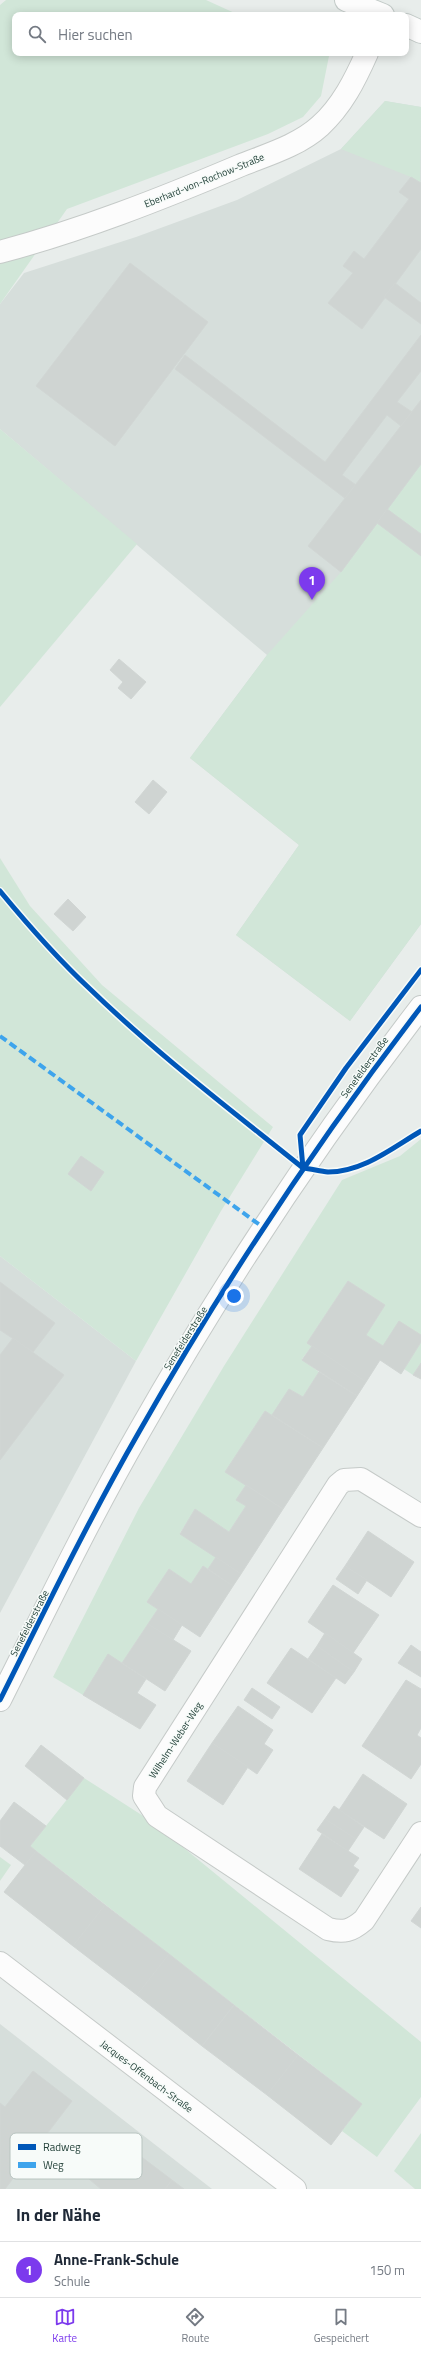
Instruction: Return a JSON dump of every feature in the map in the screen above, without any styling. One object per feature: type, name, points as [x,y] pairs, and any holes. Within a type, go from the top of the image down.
[{"type":"street","points":[[346,0],[375,12]]},
{"type":"street","points":[[409,26],[421,32]]},
{"type":"street","name":"Eberhard-von-Rochow-Straße","points":[[0,252],[36,242],[126,211],[202,182],[305,137],[331,116],[350,88],[366,56]]},
{"type":"street","name":"Senefelderstraße","points":[[0,1700],[103,1498],[179,1364],[303,1168],[421,1007]]},
{"type":"street","name":"Wilhelm-Weber-Weg","points":[[421,1516],[361,1479],[344,1480],[338,1485],[145,1787],[144,1796],[157,1816],[328,1929],[341,1932],[352,1930],[364,1920],[421,1833]]},
{"type":"street","name":"Jacques-Offenbach-Straße","points":[[0,1963],[295,2189]]},
{"type":"shaded area","points":[[385,101],[421,107],[421,924],[350,1021],[236,935],[299,845],[190,758],[267,655],[0,429],[0,304],[24,273],[136,237],[237,200],[341,149]]},
{"type":"shaded area","points":[[0,1256],[136,1361],[0,1613]]},
{"type":"shaded area","points":[[0,2024],[140,2133],[10,2133],[10,2179],[142,2179],[142,2135],[212,2189],[0,2189]]},
{"type":"green space","points":[[6,0],[206,0],[232,12],[12,12],[12,56],[329,56],[321,96],[303,117],[268,134],[67,209],[0,304],[0,5]]},
{"type":"green space","points":[[385,101],[421,107],[420,184],[411,177],[341,149]]},
{"type":"green space","points":[[0,429],[137,544],[0,707]]},
{"type":"green space","points":[[421,464],[421,924],[350,1021],[236,935],[299,845],[190,758],[267,655],[341,572]]},
{"type":"green space","points":[[0,858],[30,906],[102,985],[273,1127],[221,1211],[136,1361],[0,1256]]},
{"type":"green space","points":[[421,1139],[421,1335],[383,1346],[366,1335],[385,1305],[348,1281],[307,1343],[312,1346],[302,1359],[319,1372],[303,1397],[289,1389],[274,1417],[265,1411],[226,1471],[246,1485],[237,1500],[246,1506],[229,1532],[195,1510],[180,1533],[216,1557],[208,1569],[203,1566],[191,1584],[169,1569],[147,1602],[158,1609],[122,1663],[108,1655],[83,1695],[53,1677],[139,1508],[224,1366],[342,1180],[400,1156]]},
{"type":"green space","points":[[421,1342],[421,1363],[413,1375],[404,1369]]},
{"type":"green space","points":[[84,1778],[151,1821],[421,2042],[421,2097],[377,2157],[342,2131],[362,2104],[30,1846]]},
{"type":"green space","points":[[0,1857],[11,1865],[0,1881]]},
{"type":"green space","points":[[421,2133],[421,2189],[415,2189],[394,2171]]},
{"type":"building","points":[[411,177],[421,183],[421,249],[362,329],[328,303],[353,273],[343,266],[354,251],[364,259],[409,199],[399,192]]},
{"type":"building","points":[[130,263],[208,322],[115,446],[36,386]]},
{"type":"building","points":[[395,283],[421,303],[421,324],[384,297]]},
{"type":"building","points":[[421,335],[421,371],[397,402],[412,412],[401,426],[387,415],[342,475],[356,485],[346,499],[175,369],[185,355],[325,462]]},
{"type":"building","points":[[421,400],[421,464],[341,572],[308,546]]},
{"type":"building","points":[[387,509],[421,534],[421,556],[377,523]]},
{"type":"building","points":[[119,659],[146,682],[131,699],[118,688],[123,682],[110,670]]},
{"type":"building","points":[[153,780],[167,792],[149,814],[135,802]]},
{"type":"building","points":[[68,899],[86,917],[73,931],[54,914]]},
{"type":"building","points":[[81,1156],[104,1172],[91,1191],[68,1174]]},
{"type":"building","points":[[348,1281],[385,1305],[366,1335],[383,1346],[399,1321],[421,1335],[421,1342],[401,1374],[380,1360],[366,1382],[307,1343]]},
{"type":"building","points":[[0,1282],[55,1323],[33,1352],[0,1330]]},
{"type":"building","points":[[13,1338],[64,1375],[0,1460],[0,1355]]},
{"type":"building","points":[[312,1346],[366,1382],[357,1396],[302,1360]]},
{"type":"building","points":[[421,1363],[421,1379],[413,1375]]},
{"type":"building","points":[[319,1372],[357,1396],[323,1448],[272,1415],[289,1389],[303,1397]]},
{"type":"building","points":[[265,1411],[323,1448],[283,1509],[225,1472]]},
{"type":"building","points":[[246,1485],[283,1509],[241,1574],[180,1534],[195,1509],[229,1532],[246,1506],[236,1500]]},
{"type":"building","points":[[368,1531],[414,1562],[391,1597],[345,1566]]},
{"type":"building","points":[[216,1557],[241,1574],[233,1586],[208,1569]]},
{"type":"building","points":[[203,1566],[233,1586],[200,1637],[147,1602],[169,1569],[191,1584]]},
{"type":"building","points":[[345,1566],[367,1580],[358,1594],[336,1579]]},
{"type":"building","points":[[333,1585],[379,1615],[353,1653],[308,1622]]},
{"type":"building","points":[[158,1609],[182,1625],[173,1640],[148,1624]]},
{"type":"building","points":[[148,1624],[191,1651],[165,1691],[122,1663]]},
{"type":"building","points":[[325,1633],[362,1659],[354,1672],[317,1646]]},
{"type":"building","points":[[411,1645],[421,1652],[421,1677],[398,1663]]},
{"type":"building","points":[[317,1646],[354,1672],[345,1684],[308,1659]]},
{"type":"building","points":[[291,1648],[336,1678],[312,1713],[267,1683]]},
{"type":"building","points":[[108,1654],[146,1679],[137,1693],[156,1705],[140,1729],[83,1695]]},
{"type":"building","points":[[406,1680],[421,1689],[421,1728],[417,1735],[421,1738],[421,1764],[411,1779],[362,1746]]},
{"type":"building","points":[[252,1688],[280,1707],[272,1719],[244,1700]]},
{"type":"building","points":[[238,1706],[273,1730],[264,1744],[273,1750],[257,1774],[212,1743]]},
{"type":"building","points":[[212,1743],[248,1767],[223,1805],[187,1781]]},
{"type":"building","points":[[41,1745],[84,1778],[67,1800],[25,1766]]},
{"type":"building","points":[[363,1774],[407,1804],[384,1839],[339,1810]]},
{"type":"building","points":[[14,1802],[46,1826],[30,1846],[36,1851],[25,1865],[0,1846],[0,1821]]},
{"type":"building","points":[[334,1806],[364,1827],[356,1839],[325,1819]]},
{"type":"building","points":[[325,1819],[356,1839],[348,1851],[317,1830]]},
{"type":"building","points":[[322,1834],[359,1858],[353,1866],[359,1870],[341,1897],[299,1869]]},
{"type":"building","points":[[36,1851],[105,1905],[73,1946],[4,1892]]},
{"type":"building","points":[[105,1905],[169,1954],[137,1995],[73,1946]]},
{"type":"building","points":[[421,1907],[421,1928],[411,1921]]},
{"type":"building","points":[[169,1954],[234,2005],[202,2046],[137,1995]]},
{"type":"building","points":[[234,2005],[298,2055],[267,2095],[202,2046]]},
{"type":"building","points":[[298,2055],[362,2104],[331,2145],[267,2095]]},
{"type":"building","points":[[33,2071],[72,2101],[48,2133],[10,2133],[10,2179],[13,2179],[5,2189],[0,2189],[0,2103],[5,2107]]},
{"type":"building","points":[[142,2157],[172,2180],[165,2189],[101,2189],[89,2179],[142,2179]]},
{"type":"building","points":[[172,2180],[184,2189],[165,2189]]},
{"type":"marked path","points":[[0,1036],[264,1228]]},
{"type":"cycle path","points":[[0,891],[55,954],[115,1013],[195,1081],[303,1168],[328,1172],[353,1168],[377,1158],[421,1131]]},
{"type":"cycle path","points":[[303,1168],[300,1135],[346,1068],[421,970]]},
{"type":"cycle path","points":[[0,1700],[103,1498],[139,1432],[204,1322],[272,1215],[308,1162],[382,1058],[421,1007]]},
{"type":"place","name":"Anne-Frank-Schule","points":[[312,600]]}]
